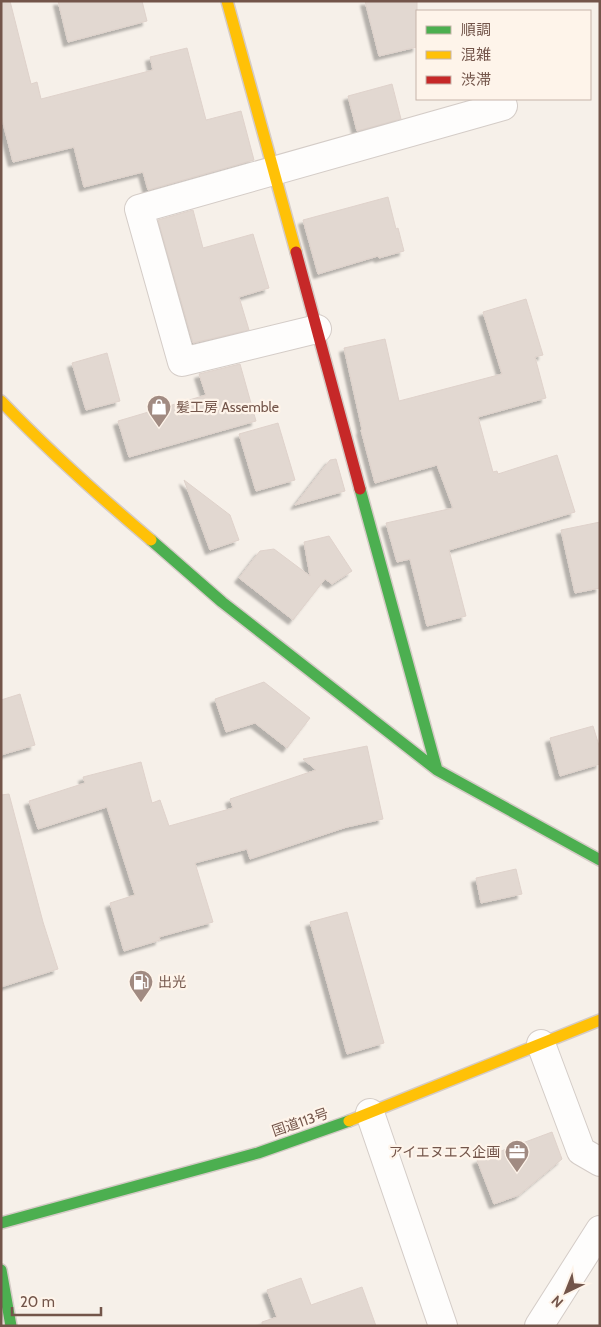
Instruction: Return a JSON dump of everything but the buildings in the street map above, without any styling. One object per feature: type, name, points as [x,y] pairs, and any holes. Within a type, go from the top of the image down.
[{"type":"main road","points":[[227,1],[437,770]]},
{"type":"main road","points":[[1,401],[102,498],[222,602],[437,770],[600,860]]},
{"type":"main road","name":"国道113号","points":[[1,1223],[258,1152],[370,1113],[600,1020]]},
{"type":"main road","points":[[1,1270],[11,1326]]},
{"type":"street","points":[[316,329],[182,362],[139,209],[503,106]]},
{"type":"street","points":[[541,1044],[581,1151],[600,1162]]},
{"type":"street","points":[[370,1113],[443,1326]]},
{"type":"street","points":[[539,1326],[600,1230]]},
{"type":"traffic: fast","points":[[360,489],[437,770]]},
{"type":"traffic: fast","points":[[151,540],[222,602],[437,770],[600,860]]},
{"type":"traffic: fast","points":[[1,1223],[258,1153],[349,1121]]},
{"type":"traffic: fast","points":[[1,1270],[11,1326]]},
{"type":"traffic: slow","points":[[227,1],[296,252]]},
{"type":"traffic: slow","points":[[1,401],[74,472],[151,540]]},
{"type":"traffic: slow","points":[[349,1121],[600,1020]]},
{"type":"traffic: jam","points":[[296,252],[360,489]]},
{"type":"place","name":"髪工房 Assemble","points":[[159,428]]},
{"type":"place","name":"出光","points":[[141,1003]]},
{"type":"place","name":"アイエヌエス企画","points":[[517,1173]]}]
